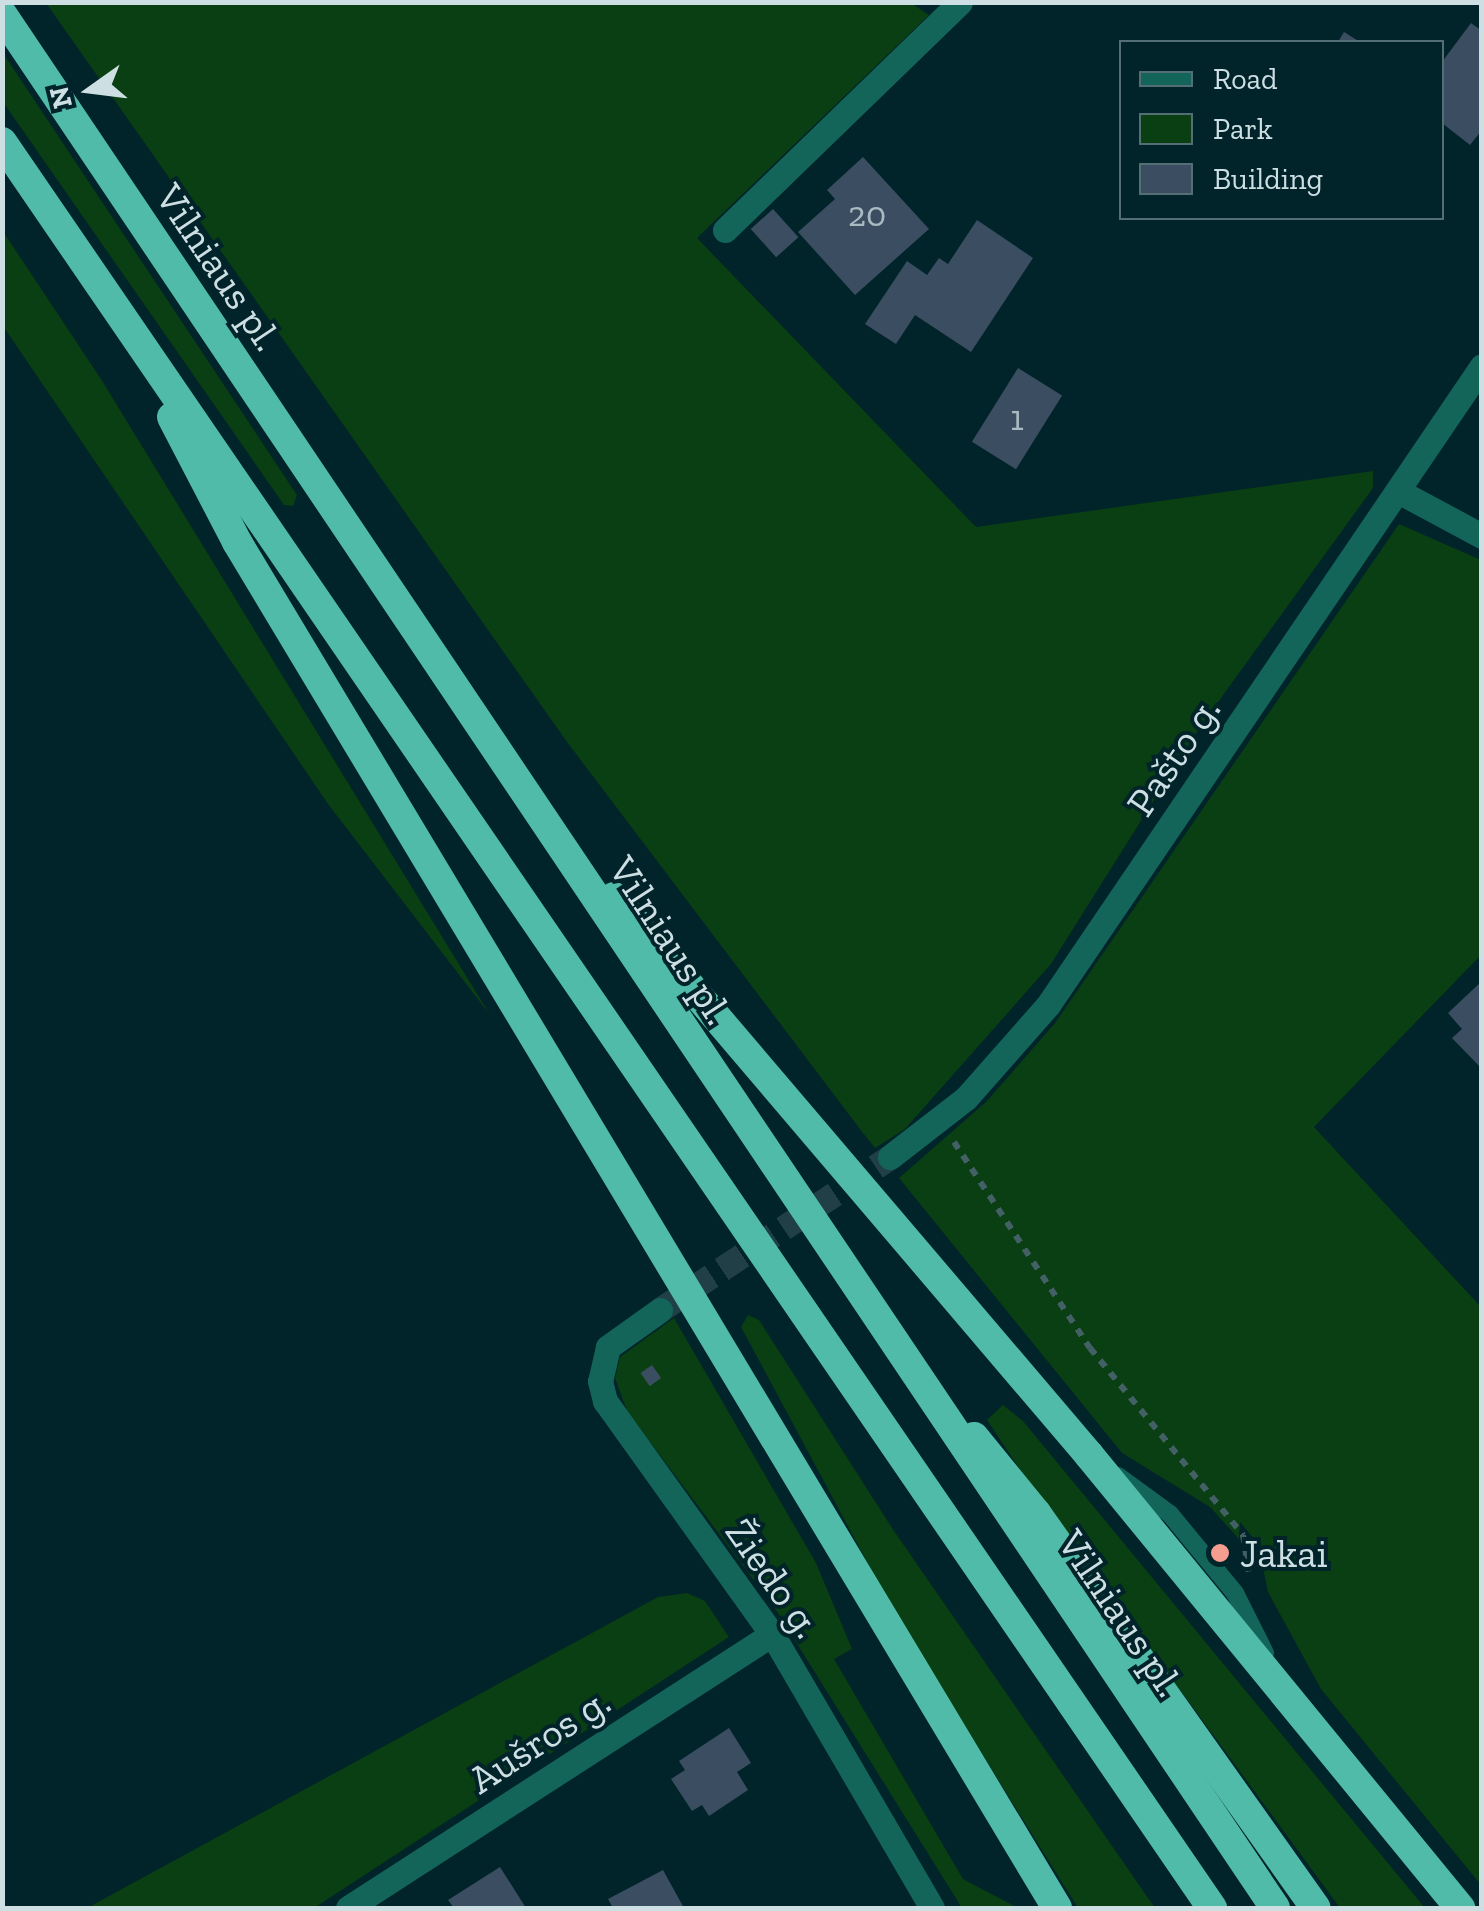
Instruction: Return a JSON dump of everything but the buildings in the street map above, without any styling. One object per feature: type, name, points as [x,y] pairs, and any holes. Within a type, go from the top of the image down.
[{"type":"highway","name":"Vilniaus pl.","points":[[2,14],[528,796],[846,1279],[1275,1908]]},
{"type":"highway","points":[[2,142],[1212,1908]]},
{"type":"highway","points":[[108,295],[247,558],[1056,1908]]},
{"type":"highway","points":[[528,796],[1089,1455],[1460,1908]]},
{"type":"highway","points":[[846,1279],[1036,1513],[1316,1908]]},
{"type":"street","points":[[725,230],[960,2]]},
{"type":"street","name":"Pašto g.","points":[[890,1157],[940,1122],[1048,1005],[1482,366]]},
{"type":"street","points":[[1398,491],[1482,536]]},
{"type":"street","name":"Žiedo g.","points":[[660,1310],[608,1347],[600,1380],[605,1402],[772,1634],[932,1908]]},
{"type":"street","name":"Aušros g.","points":[[348,1908],[772,1634]]},
{"type":"path","points":[[940,1122],[1090,1348],[1243,1535],[1252,1569],[1242,1580],[1231,1567]]},
{"type":"green space","points":[[46,3],[911,3],[929,15],[697,238],[976,527],[1373,471],[1373,488],[1200,727],[1051,964],[905,1129],[875,1148],[863,1133],[567,742]]},
{"type":"green space","points":[[3,53],[297,495],[293,506],[284,505],[3,102]]},
{"type":"green space","points":[[2,230],[101,379],[490,1015],[328,804],[3,326]]},
{"type":"green space","points":[[1399,524],[1481,560],[1481,955],[1314,1127],[1481,1307],[1481,1885],[1321,1689],[1268,1592],[1258,1544],[1240,1522],[1239,1539],[1210,1507],[1122,1453],[899,1178],[987,1101],[1055,1023]]},
{"type":"green space","points":[[748,1315],[759,1320],[894,1531],[1155,1908],[1078,1908],[894,1612],[741,1327]]},
{"type":"green space","points":[[674,1318],[816,1563],[852,1649],[834,1659],[963,1879],[1018,1908],[962,1908],[776,1610],[627,1411],[615,1378],[620,1357]]},
{"type":"green space","points":[[1003,1405],[1023,1421],[1425,1908],[1340,1908],[1033,1489],[987,1420]]},
{"type":"green space","points":[[687,1593],[705,1601],[729,1637],[314,1908],[87,1908],[658,1597]]},
{"type":"tunnel","points":[[660,1310],[890,1157]]},
{"type":"place","name":"Jakai","points":[[1220,1553]]}]
